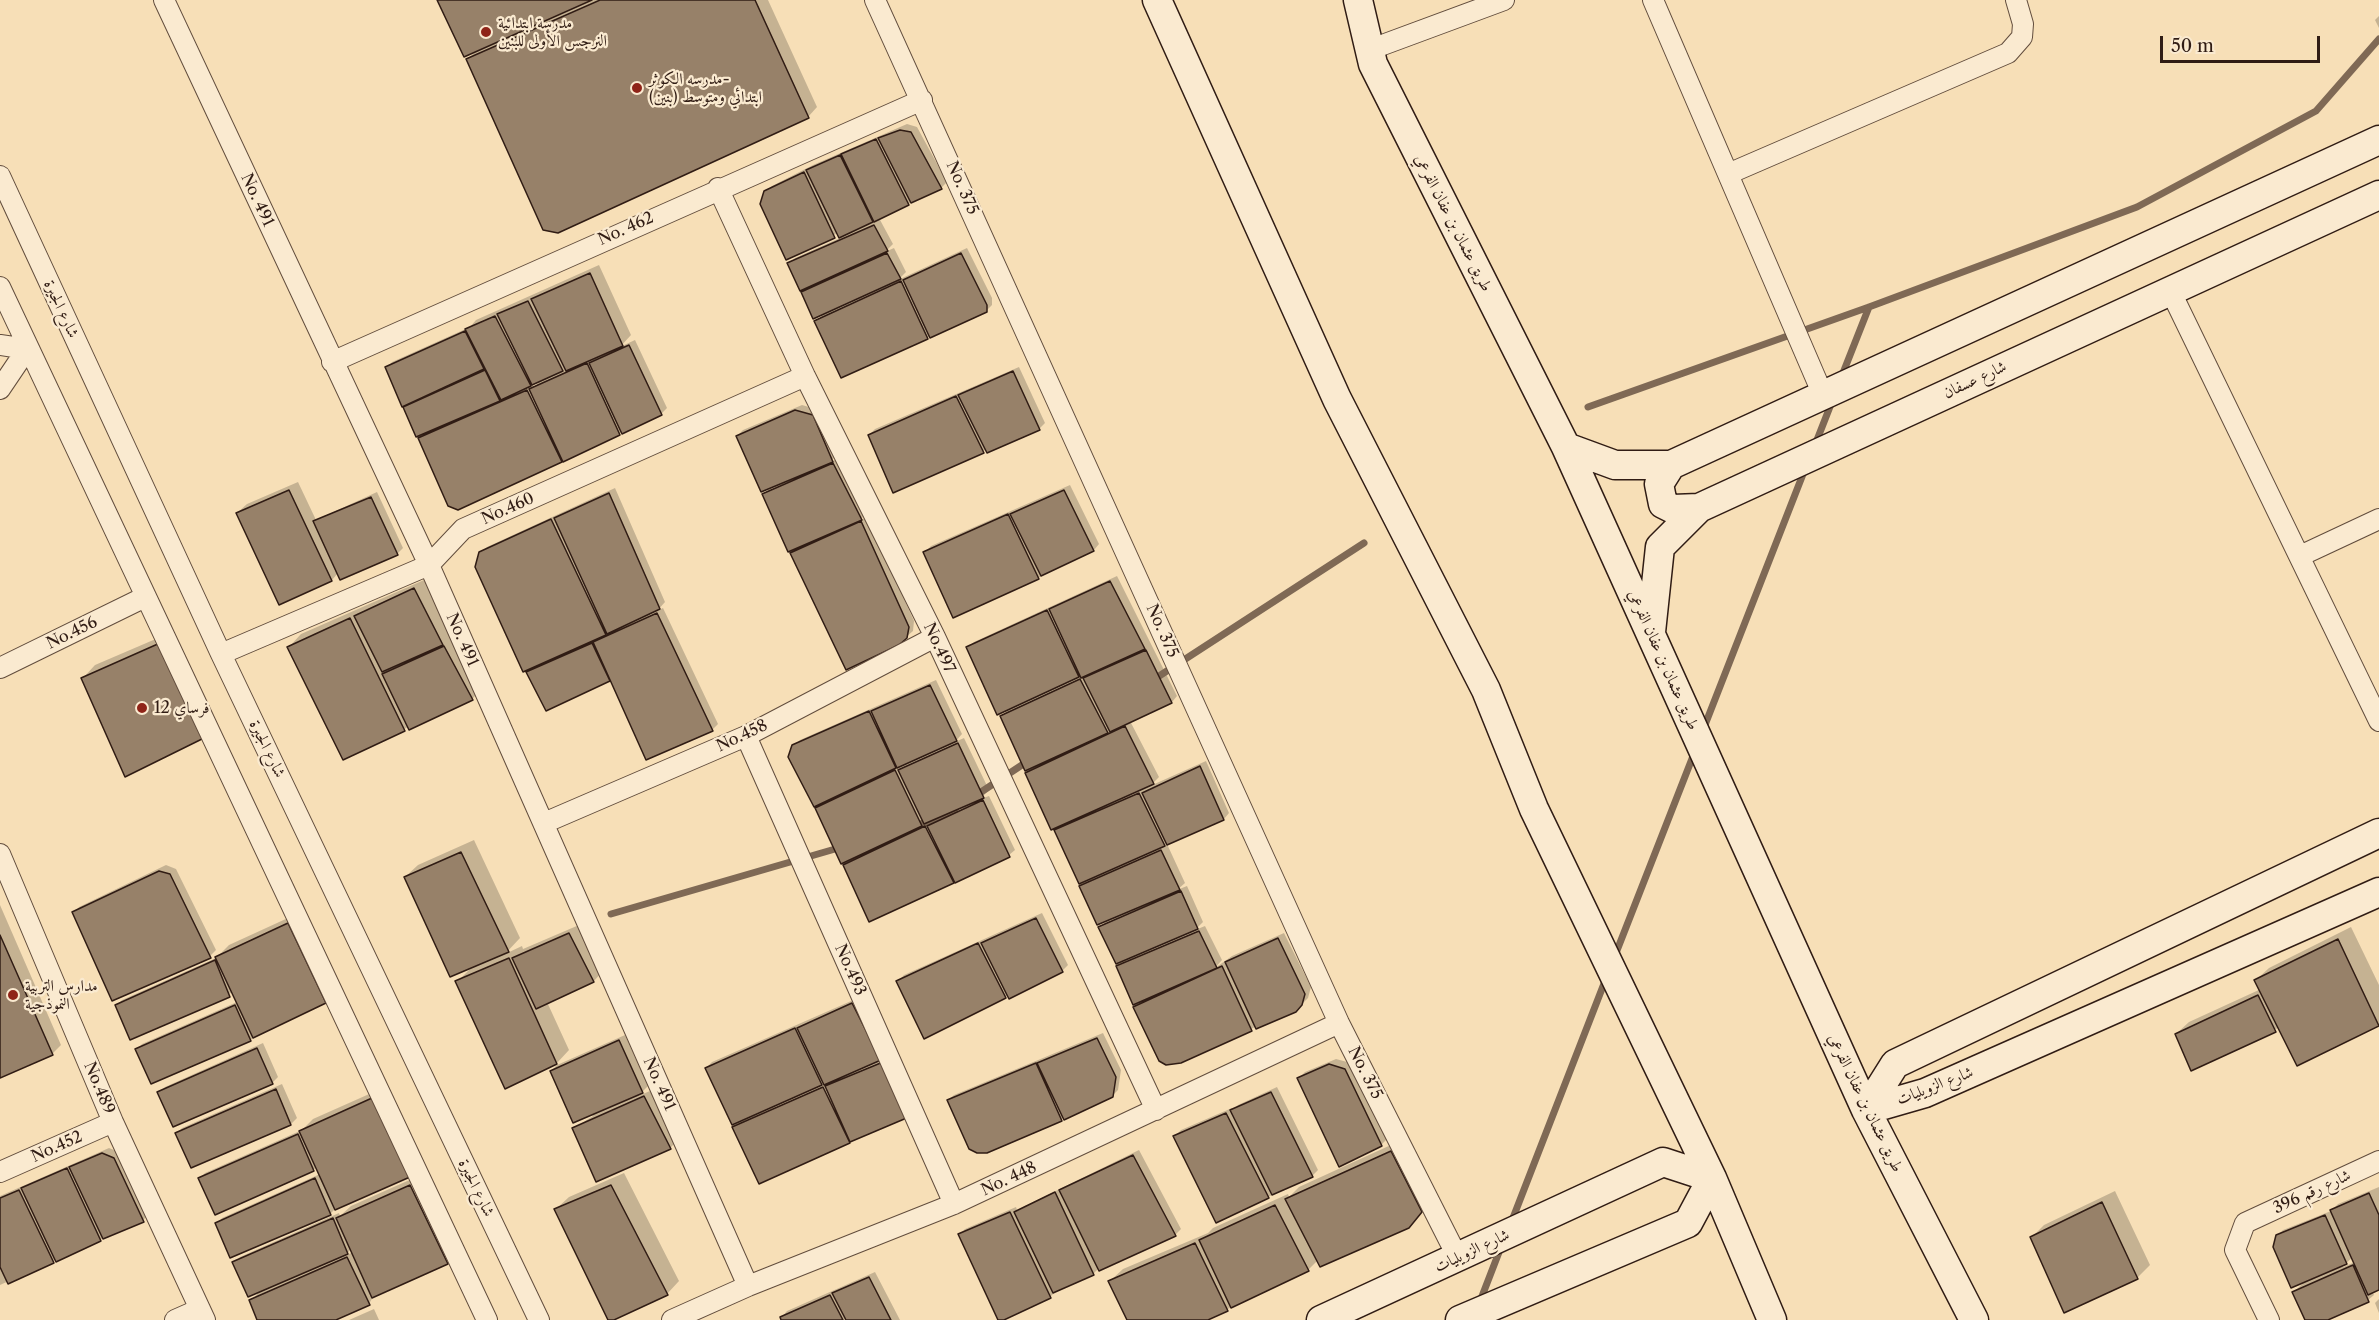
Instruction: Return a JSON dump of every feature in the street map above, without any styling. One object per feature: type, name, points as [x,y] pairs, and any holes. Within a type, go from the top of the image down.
[{"type":"street","name":"No. 491","points":[[164,0],[429,565],[748,1286]]},
{"type":"street","name":"No. 375","points":[[875,0],[1339,1023],[1458,1258]]},
{"type":"street","points":[[1157,0],[1337,399],[1486,690],[1534,809],[1712,1178],[1772,1320]]},
{"type":"street","name":"طريق عثمان بن عفان الفرعي","points":[[1358,0],[1373,64],[1566,447],[1866,1110],[1974,1320]]},
{"type":"street","points":[[1370,50],[1504,0]]},
{"type":"street","points":[[1653,0],[1823,395]]},
{"type":"street","points":[[1728,174],[2008,53],[2022,37],[2023,24],[2016,0]]},
{"type":"street","name":"No. 462","points":[[332,362],[718,188],[922,100]]},
{"type":"street","points":[[1566,447],[1615,465],[1671,465],[2379,140]]},
{"type":"street","name":"شارع الجيرة","points":[[0,176],[221,654],[539,1320]]},
{"type":"street","name":"No.497","points":[[718,188],[805,376],[934,637],[1156,1110]]},
{"type":"street","name":"شارع عسفان","points":[[1651,632],[1660,547],[1699,508],[2379,195]]},
{"type":"street","points":[[0,287],[27,349],[487,1320]]},
{"type":"street","points":[[2170,290],[2379,721]]},
{"type":"street","points":[[0,345],[27,349]]},
{"type":"street","points":[[0,389],[27,349]]},
{"type":"street","name":"No.460","points":[[221,654],[429,565],[464,529],[805,376]]},
{"type":"street","points":[[1671,465],[1659,484],[1663,504],[1673,509],[1699,508]]},
{"type":"street","points":[[2300,556],[2379,519]]},
{"type":"street","name":"No.456","points":[[0,668],[145,597]]},
{"type":"street","name":"No.458","points":[[544,823],[746,736],[934,637]]},
{"type":"street","name":"No.493","points":[[746,736],[954,1204]]},
{"type":"street","name":"شارع الزويليات","points":[[1866,1110],[1895,1064],[2379,833]]},
{"type":"street","name":"No.489","points":[[0,854],[113,1122],[203,1314]]},
{"type":"street","name":"شارع الزويليات","points":[[1866,1110],[1925,1093],[2379,892]]},
{"type":"street","name":"No. 448","points":[[672,1320],[748,1286],[954,1204],[1339,1023]]},
{"type":"street","name":"No.452","points":[[0,1172],[113,1122]]},
{"type":"street","name":"شارع رقم 396","points":[[2269,1320],[2235,1250],[2245,1223],[2379,1161]]},
{"type":"street","name":"شارع الزويليات","points":[[1321,1320],[1663,1162],[1712,1178]]},
{"type":"street","points":[[1475,1317],[1688,1223],[1712,1178]]},
{"type":"street","points":[[175,1320],[203,1314]]},
{"type":"building","name":"مدرسة ابتدائية النرجس الأولى للبنين","points":[[437,0],[592,0],[464,57]]},
{"type":"building","name":"مدرسه الكوثر- ابتدائي ومتوسط (بنين)","points":[[600,0],[755,0],[809,118],[558,233],[543,230],[466,59]]},
{"type":"building","points":[[900,130],[911,132],[942,189],[911,203],[878,138]]},
{"type":"building","points":[[876,139],[909,205],[874,222],[841,154]]},
{"type":"building","points":[[840,155],[873,222],[839,238],[806,170]]},
{"type":"building","points":[[804,172],[835,238],[786,260],[760,204],[764,191]]},
{"type":"building","points":[[874,225],[888,251],[800,291],[787,263]]},
{"type":"building","points":[[887,253],[901,279],[813,319],[801,292]]},
{"type":"building","points":[[961,253],[987,305],[987,312],[930,338],[903,280]]},
{"type":"building","points":[[590,273],[623,346],[566,371],[531,299]]},
{"type":"building","points":[[901,281],[928,339],[841,378],[814,321]]},
{"type":"building","points":[[528,301],[563,371],[532,385],[497,314]]},
{"type":"building","points":[[495,316],[531,386],[501,400],[465,329]]},
{"type":"building","points":[[465,331],[484,369],[402,407],[385,367]]},
{"type":"building","points":[[629,345],[662,415],[622,434],[589,363]]},
{"type":"building","points":[[587,363],[620,435],[563,462],[529,389]]},
{"type":"building","points":[[485,370],[500,401],[416,437],[403,407]]},
{"type":"building","points":[[1013,371],[1040,430],[987,453],[958,395]]},
{"type":"building","points":[[527,390],[562,462],[458,510],[448,506],[418,438]]},
{"type":"building","points":[[956,396],[984,453],[893,493],[868,435]]},
{"type":"building","points":[[795,410],[813,415],[833,462],[761,492],[736,436]]},
{"type":"building","points":[[833,463],[862,520],[788,552],[762,494]]},
{"type":"building","points":[[289,490],[332,581],[279,605],[236,513]]},
{"type":"building","points":[[1064,490],[1094,551],[1041,576],[1010,514]]},
{"type":"building","points":[[609,493],[660,609],[607,634],[554,518]]},
{"type":"building","points":[[371,497],[398,555],[340,580],[313,521]]},
{"type":"building","points":[[1008,514],[1039,579],[953,618],[923,552]]},
{"type":"building","points":[[551,519],[606,635],[523,672],[475,567],[479,552]]},
{"type":"building","points":[[861,521],[909,627],[907,638],[899,645],[846,670],[790,553]]},
{"type":"building","points":[[1110,581],[1145,649],[1081,678],[1049,609]]},
{"type":"building","points":[[414,588],[443,645],[382,672],[354,616]]},
{"type":"building","points":[[1047,610],[1079,677],[997,715],[966,647]]},
{"type":"building","points":[[657,613],[713,731],[646,760],[593,642]]},
{"type":"building","points":[[350,618],[405,731],[343,760],[287,647]]},
{"type":"building","name":"فرساي 12","points":[[160,643],[204,738],[125,777],[81,678]]},
{"type":"building","points":[[592,643],[610,681],[546,711],[526,672]]},
{"type":"building","points":[[444,646],[473,700],[409,730],[382,674]]},
{"type":"building","points":[[1146,650],[1172,703],[1110,732],[1083,678]]},
{"type":"building","points":[[1080,679],[1108,733],[1025,771],[1000,716]]},
{"type":"building","points":[[930,685],[957,741],[897,768],[871,711]]},
{"type":"building","points":[[869,711],[896,768],[814,807],[788,757],[792,745]]},
{"type":"building","points":[[1125,726],[1154,784],[1051,830],[1025,773]]},
{"type":"building","points":[[958,743],[984,798],[924,824],[898,770]]},
{"type":"building","points":[[1200,766],[1224,820],[1167,845],[1142,793]]},
{"type":"building","points":[[895,770],[922,826],[841,864],[815,808]]},
{"type":"building","points":[[1139,793],[1165,846],[1079,884],[1054,830]]},
{"type":"building","points":[[983,800],[1010,857],[955,883],[927,826]]},
{"type":"building","points":[[925,826],[954,883],[869,922],[843,865]]},
{"type":"building","points":[[1161,850],[1180,890],[1097,925],[1079,886]]},
{"type":"building","points":[[461,852],[509,952],[450,977],[404,877]]},
{"type":"building","points":[[159,871],[170,874],[211,958],[112,1001],[72,912]]},
{"type":"building","points":[[1181,891],[1198,929],[1116,964],[1098,927]]},
{"type":"building","points":[[1036,918],[1063,972],[1009,999],[981,943]]},
{"type":"building","points":[[288,923],[326,1003],[253,1038],[215,957]]},
{"type":"building","points":[[1199,931],[1217,968],[1133,1005],[1116,966]]},
{"type":"building","points":[[569,933],[594,982],[536,1009],[512,958]]},
{"type":"building","name":"مدارس التربية النموذجية","points":[[0,935],[53,1055],[0,1078]]},
{"type":"building","points":[[1278,938],[1305,994],[1302,1005],[1296,1012],[1256,1029],[1225,962]]},
{"type":"building","points":[[2338,939],[2379,1026],[2297,1066],[2254,980]]},
{"type":"building","points":[[978,943],[1006,998],[924,1039],[896,981]]},
{"type":"building","points":[[509,958],[557,1064],[505,1089],[455,981]]},
{"type":"building","points":[[215,960],[230,997],[130,1040],[115,1005]]},
{"type":"building","points":[[1222,966],[1252,1031],[1181,1063],[1166,1065],[1159,1061],[1133,1007]]},
{"type":"building","points":[[2258,995],[2276,1032],[2191,1071],[2175,1034]]},
{"type":"building","points":[[852,1003],[881,1060],[824,1085],[797,1028]]},
{"type":"building","points":[[235,1005],[251,1041],[151,1084],[135,1049]]},
{"type":"building","points":[[795,1028],[822,1085],[732,1125],[705,1068]]},
{"type":"building","points":[[1097,1038],[1116,1077],[1113,1097],[1064,1120],[1037,1063]]},
{"type":"building","points":[[619,1040],[643,1093],[573,1123],[550,1071]]},
{"type":"building","points":[[257,1048],[273,1084],[173,1127],[157,1092]]},
{"type":"building","points":[[883,1062],[909,1117],[850,1142],[825,1086]]},
{"type":"building","points":[[1036,1063],[1062,1121],[987,1153],[977,1153],[969,1149],[947,1100]]},
{"type":"building","points":[[1329,1064],[1345,1069],[1382,1146],[1339,1167],[1297,1078]]},
{"type":"building","points":[[823,1087],[850,1143],[759,1184],[732,1127]]},
{"type":"building","points":[[276,1089],[291,1125],[191,1168],[175,1133]]},
{"type":"building","points":[[1271,1092],[1313,1177],[1272,1195],[1230,1110]]},
{"type":"building","points":[[644,1096],[671,1149],[596,1182],[572,1128]]},
{"type":"building","points":[[372,1098],[410,1177],[335,1210],[299,1131]]},
{"type":"building","points":[[1226,1113],[1269,1198],[1216,1223],[1173,1136]]},
{"type":"building","points":[[298,1134],[314,1171],[215,1215],[198,1178]]},
{"type":"building","points":[[1391,1151],[1422,1212],[1409,1228],[1320,1267],[1285,1199]]},
{"type":"building","points":[[102,1153],[114,1158],[144,1222],[103,1239],[69,1167]]},
{"type":"building","points":[[1133,1155],[1176,1236],[1099,1271],[1059,1190]]},
{"type":"building","points":[[67,1168],[101,1241],[56,1262],[21,1188]]},
{"type":"building","points":[[315,1178],[331,1215],[230,1258],[215,1223]]},
{"type":"building","points":[[410,1185],[448,1264],[372,1298],[336,1218]]},
{"type":"building","points":[[611,1185],[668,1295],[614,1320],[608,1320],[554,1209]]},
{"type":"building","points":[[19,1190],[54,1263],[8,1284],[0,1267],[0,1198]]},
{"type":"building","points":[[1055,1192],[1094,1275],[1053,1293],[1014,1212]]},
{"type":"building","points":[[2369,1193],[2379,1215],[2379,1290],[2368,1295],[2330,1210]]},
{"type":"building","points":[[2102,1202],[2138,1279],[2064,1313],[2030,1237]]},
{"type":"building","points":[[1275,1205],[1309,1271],[1231,1308],[1199,1240]]},
{"type":"building","points":[[1010,1212],[1051,1298],[1004,1320],[998,1320],[958,1234]]},
{"type":"building","points":[[2325,1215],[2347,1264],[2291,1288],[2273,1247],[2276,1235]]},
{"type":"building","points":[[333,1218],[348,1254],[248,1297],[232,1262]]},
{"type":"building","points":[[1195,1243],[1228,1311],[1208,1320],[1127,1320],[1108,1281]]},
{"type":"building","points":[[347,1257],[370,1305],[336,1320],[257,1320],[249,1300]]},
{"type":"building","points":[[2353,1265],[2369,1302],[2328,1320],[2305,1320],[2292,1292]]},
{"type":"building","points":[[869,1277],[891,1320],[846,1320],[832,1293]]},
{"type":"building","points":[[830,1295],[843,1320],[781,1320],[780,1317]]},
{"type":"waterway","points":[[1588,407],[1869,307],[2137,207],[2316,111],[2379,39]]},
{"type":"waterway","points":[[1841,378],[1869,307]]},
{"type":"waterway","points":[[1815,445],[1833,399]]},
{"type":"waterway","points":[[1703,730],[1805,469]]},
{"type":"waterway","points":[[1153,680],[1364,543]]},
{"type":"waterway","points":[[1616,953],[1695,751]]},
{"type":"waterway","points":[[975,796],[1028,761]]},
{"type":"waterway","points":[[913,826],[940,819],[955,809]]},
{"type":"waterway","points":[[611,914],[842,847]]},
{"type":"waterway","points":[[1511,1223],[1605,981]]},
{"type":"waterway","points":[[1479,1304],[1501,1247]]},
{"type":"place","name":"مدرسة ابتدائية النرجس الأولى للبنين","points":[[486,32]]},
{"type":"place","name":"مدرسه الكوثر- ابتدائي ومتوسط (بنين)","points":[[637,88]]},
{"type":"place","name":"فرساي 12","points":[[142,708]]},
{"type":"place","name":"مدارس التربية النموذجية","points":[[13,995]]}]
